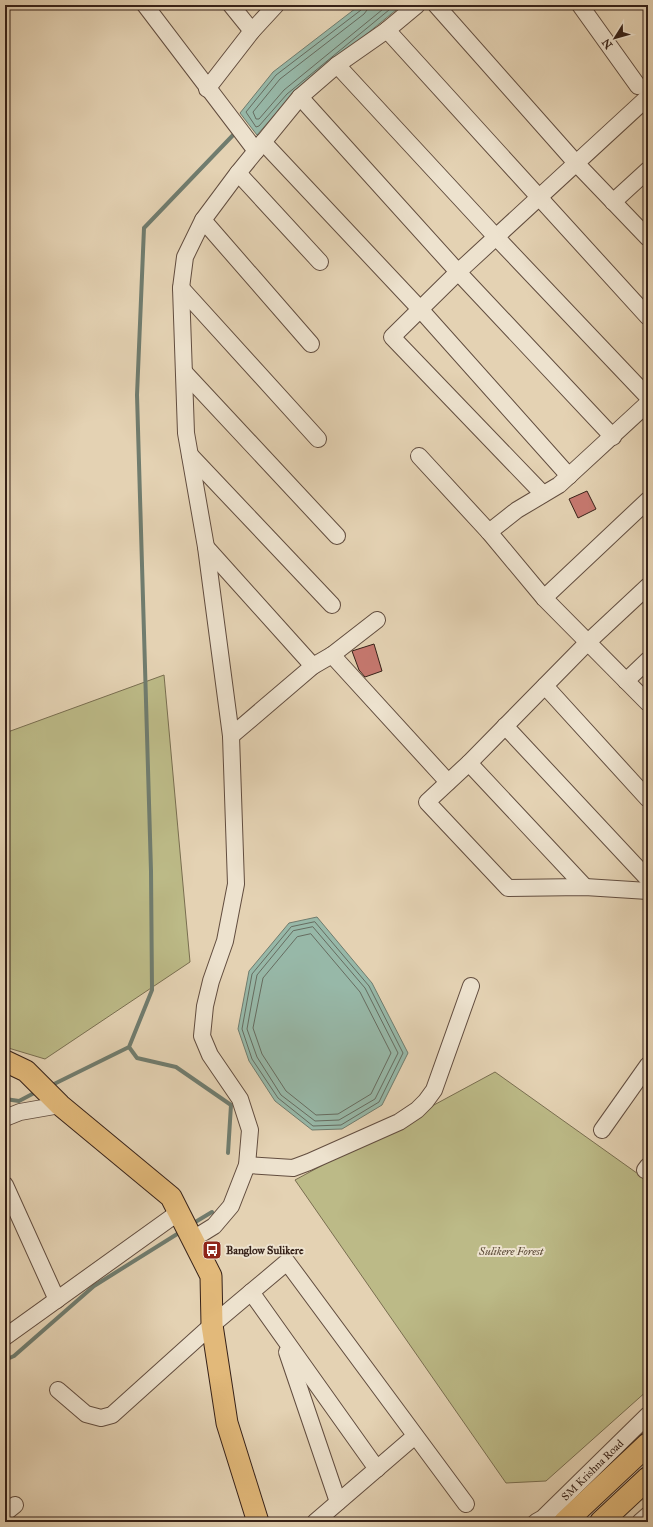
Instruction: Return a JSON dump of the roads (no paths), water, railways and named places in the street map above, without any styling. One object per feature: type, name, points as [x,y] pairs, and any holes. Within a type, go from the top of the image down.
[{"type":"highway","name":"SM Krishna Road","points":[[565,1522],[648,1444]]},
{"type":"highway","points":[[601,1522],[648,1478]]},
{"type":"main road","points":[[5,1061],[26,1071],[60,1105],[171,1197],[211,1276],[212,1325],[227,1423],[258,1522]]},
{"type":"street","points":[[145,5],[207,89],[222,106],[259,147],[420,309],[568,476]]},
{"type":"street","points":[[232,5],[252,31]]},
{"type":"street","points":[[207,89],[252,31],[276,5]]},
{"type":"street","points":[[193,1239],[214,1226],[231,1206],[247,1165],[250,1130],[240,1099],[210,1055],[202,1036],[206,999],[225,941],[236,884],[231,736],[206,547],[186,433],[181,288],[185,257],[203,220],[238,173],[300,97],[337,65],[386,30],[417,5]]},
{"type":"street","points":[[436,5],[576,163],[648,238]]},
{"type":"street","points":[[543,494],[392,337],[458,272],[540,198],[576,163],[643,91],[580,5]]},
{"type":"street","points":[[386,30],[648,316]]},
{"type":"street","points":[[337,65],[496,237],[648,397]]},
{"type":"street","points":[[300,97],[458,272],[613,437]]},
{"type":"street","points":[[613,202],[648,170]]},
{"type":"street","points":[[238,173],[320,262]]},
{"type":"street","points":[[203,220],[311,344]]},
{"type":"street","points":[[181,288],[318,440]]},
{"type":"street","points":[[184,372],[337,536]]},
{"type":"street","points":[[489,532],[517,510],[559,484],[613,437],[648,403]]},
{"type":"street","points":[[190,455],[332,605]]},
{"type":"street","points":[[419,456],[489,532],[544,598],[648,703]]},
{"type":"street","points":[[544,598],[648,500]]},
{"type":"street","points":[[206,547],[313,666]]},
{"type":"street","points":[[648,586],[588,642],[506,726],[427,802],[508,888],[584,887],[648,892]]},
{"type":"street","points":[[231,736],[313,666],[332,655],[377,620]]},
{"type":"street","points":[[332,655],[448,782]]},
{"type":"street","points":[[626,681],[648,660]]},
{"type":"street","points":[[545,686],[648,799]]},
{"type":"street","points":[[506,726],[648,879]]},
{"type":"street","points":[[468,763],[584,887]]},
{"type":"street","points":[[247,1165],[293,1168],[399,1122],[417,1110],[434,1090],[471,986]]},
{"type":"street","points":[[602,1130],[648,1065]]},
{"type":"street","points":[[5,1118],[20,1112],[60,1105]]},
{"type":"street","points":[[5,1185],[57,1300]]},
{"type":"street","points":[[5,1337],[179,1212]]},
{"type":"street","points":[[58,1390],[86,1414],[101,1418],[112,1415],[212,1325],[287,1262],[466,1504]]},
{"type":"street","points":[[251,1292],[377,1468]]},
{"type":"street","points":[[282,1335],[338,1502]]},
{"type":"street","name":"SM Krishna Road","points":[[536,1522],[543,1518],[648,1415]]},
{"type":"street","points":[[315,1522],[415,1436]]},
{"type":"street","points":[[640,1522],[648,1514]]},
{"type":"water","points":[[360,5],[402,5],[290,97],[257,135],[240,113],[273,72]]},
{"type":"water","points":[[317,917],[372,983],[408,1053],[382,1105],[342,1129],[312,1130],[275,1101],[249,1061],[238,1029],[249,971],[289,923]]},
{"type":"waterway","points":[[50,1086],[129,1047],[152,990],[151,871],[137,395],[144,228],[236,132]]},
{"type":"waterway","points":[[129,1047],[137,1058],[176,1067],[231,1105],[228,1153]]},
{"type":"waterway","points":[[5,1099],[19,1101],[38,1091]]},
{"type":"waterway","points":[[192,1224],[212,1212]]},
{"type":"waterway","points":[[5,1360],[14,1356],[94,1286],[182,1231]]},
{"type":"place","name":"Banglow Sulikere","points":[[212,1250]]},
{"type":"park label","name":"Sulikere Forest","points":[[511,1251]]}]
